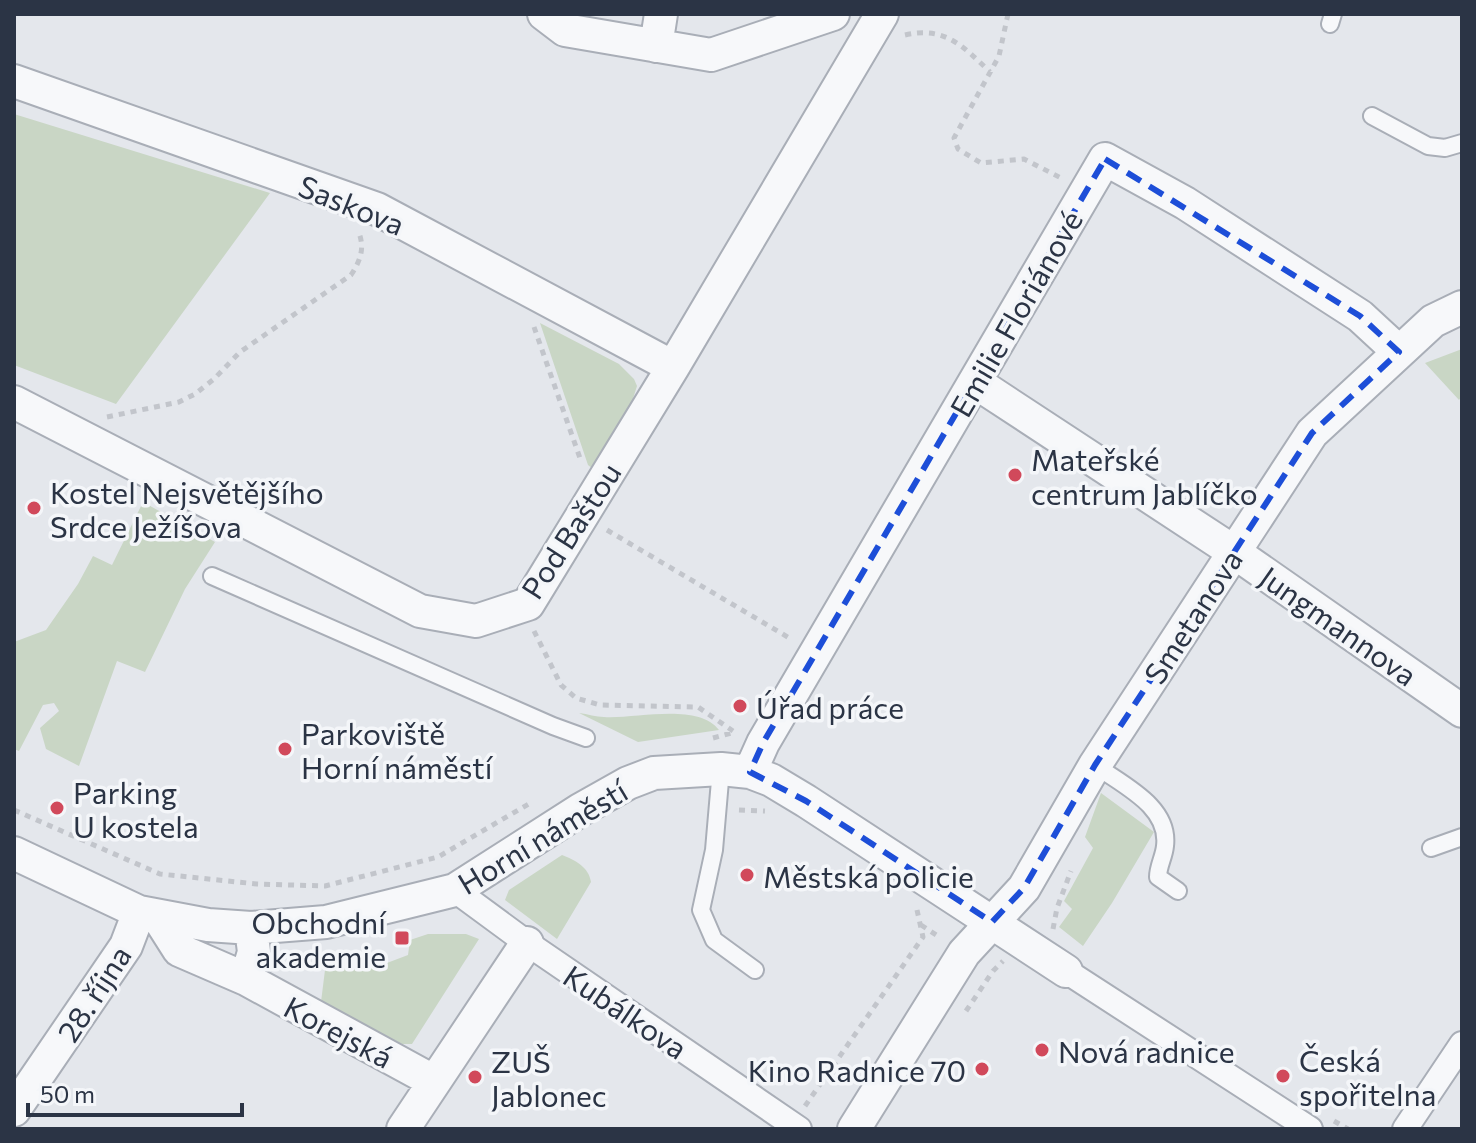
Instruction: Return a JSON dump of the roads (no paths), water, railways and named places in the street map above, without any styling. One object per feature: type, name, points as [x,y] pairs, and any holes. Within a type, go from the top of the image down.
[{"type":"street","points":[[544,14],[565,30],[711,55],[833,14]]},
{"type":"street","points":[[656,46],[661,14]]},
{"type":"street","name":"Pod Baštou","points":[[14,402],[420,611],[476,621],[528,604],[673,367],[890,26]]},
{"type":"street","name":"Saskova","points":[[14,81],[377,209],[673,367]]},
{"type":"street","name":"Emilie Floriánové","points":[[736,770],[763,743],[1105,159],[1185,203],[1360,316],[1399,352]]},
{"type":"street","name":"Smetanova","points":[[854,1129],[964,953],[1024,888],[1095,765],[1312,433],[1433,321],[1462,307]]},
{"type":"street","name":"Jungmannova","points":[[975,382],[1234,552],[1462,711]]},
{"type":"street","points":[[736,770],[771,780],[806,801],[1310,1129]]},
{"type":"street","name":"Horní náměstí","points":[[14,853],[148,914],[251,928],[326,922],[455,890],[580,810],[628,783],[654,773],[736,770]]},
{"type":"street","name":"Kubálkova","points":[[455,890],[527,943],[802,1118]]},
{"type":"street","name":"Korejská","points":[[148,914],[179,950],[246,979],[433,1081]]},
{"type":"street","name":"28. října","points":[[14,1110],[148,914]]},
{"type":"street","points":[[246,979],[254,952],[251,928]]},
{"type":"street","points":[[403,1129],[527,943]]},
{"type":"street","points":[[1405,1129],[1462,1044]]},
{"type":"lane","points":[[1372,116],[1428,146],[1445,148],[1462,143]]},
{"type":"lane","points":[[212,576],[586,738]]},
{"type":"lane","points":[[1095,765],[1154,807],[1165,832],[1165,848],[1158,877],[1178,891]]},
{"type":"lane","points":[[736,770],[701,910],[714,940],[755,970]]},
{"type":"lane","points":[[1431,848],[1462,837]]},
{"type":"place","name":"Mateřské centrum Jablíčko","points":[[1015,475]]},
{"type":"place","name":"Kostel Nejsvětějšího Srdce Ježíšova","points":[[34,508]]},
{"type":"place","name":"Úřad práce","points":[[740,706]]},
{"type":"place","name":"Parkoviště Horní náměstí","points":[[285,749]]},
{"type":"place","name":"Parking U kostela","points":[[57,808]]},
{"type":"place","name":"Městská policie","points":[[747,875]]},
{"type":"place","name":"Obchodní akademie","points":[[402,938]]},
{"type":"place","name":"Nová radnice","points":[[1042,1050]]},
{"type":"place","name":"Kino Radnice 70","points":[[982,1069]]},
{"type":"place","name":"Česká spořitelna","points":[[1283,1076]]},
{"type":"place","name":"ZUŠ Jablonec","points":[[475,1077]]}]
